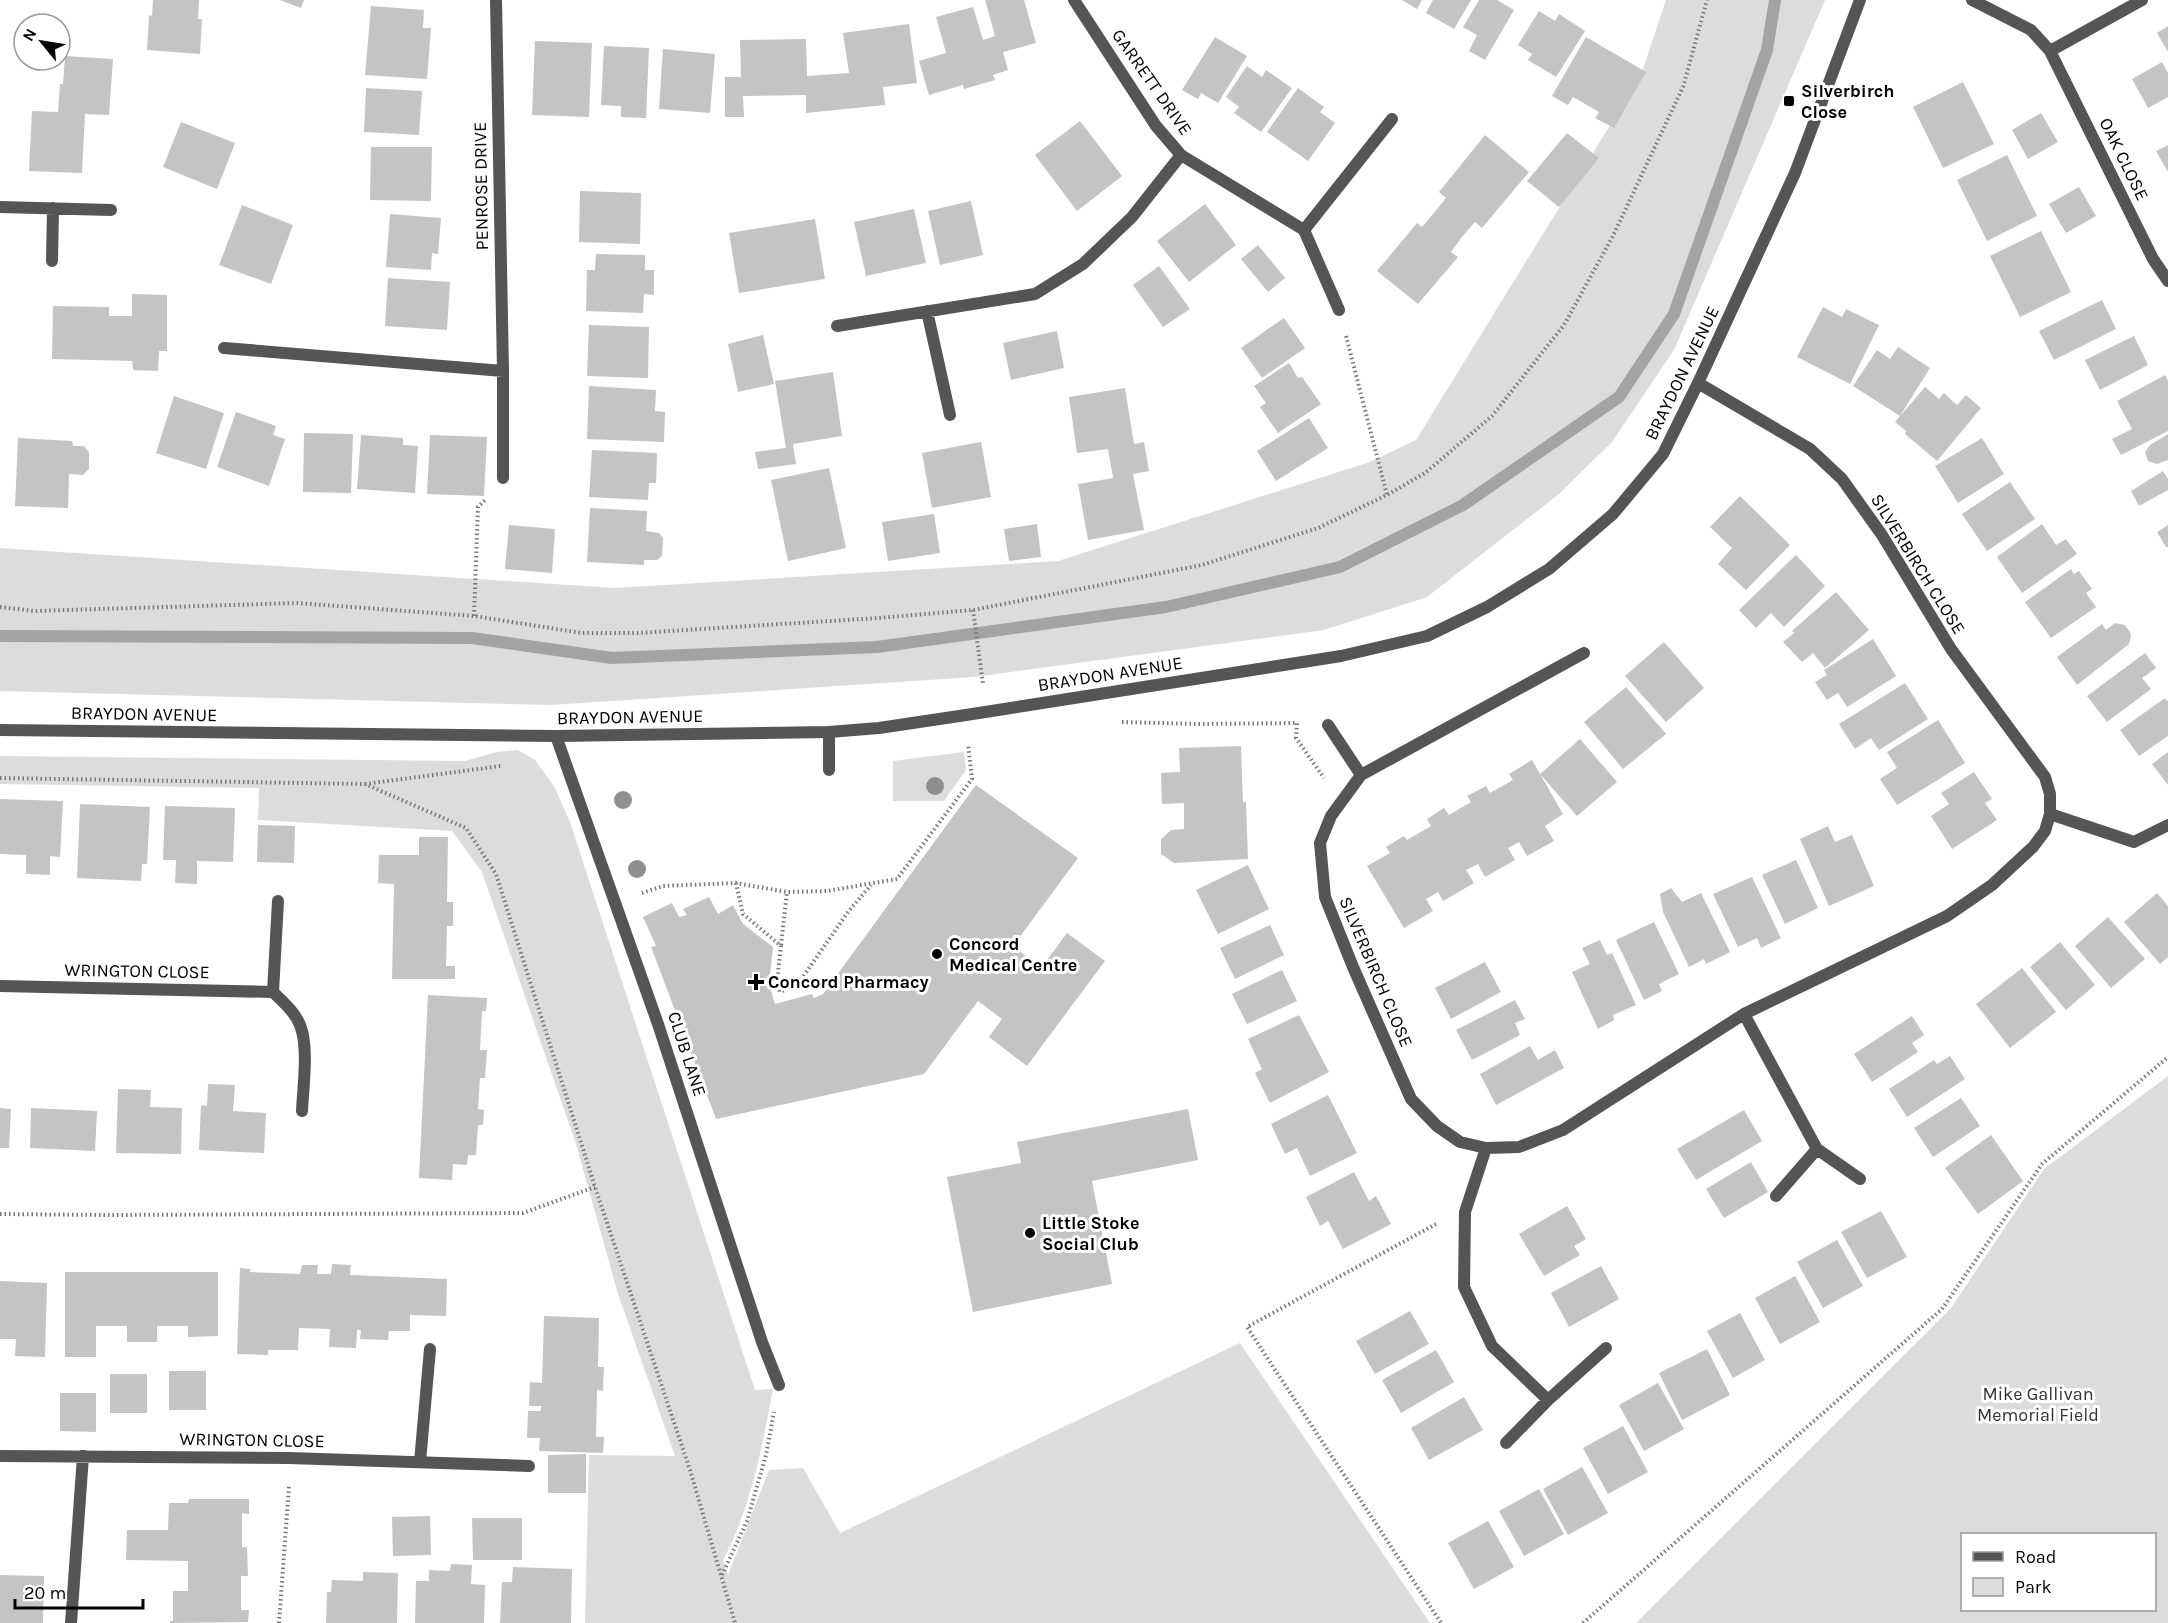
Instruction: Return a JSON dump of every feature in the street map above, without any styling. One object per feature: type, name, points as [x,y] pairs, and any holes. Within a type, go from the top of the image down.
[{"type":"street","name":"PENROSE DRIVE","points":[[496,0],[503,478]]},
{"type":"street","name":"GARRETT DRIVE","points":[[1074,0],[1156,126],[1181,155],[1304,230]]},
{"type":"street","name":"BRAYDON AVENUE","points":[[0,730],[556,736],[829,732],[966,715],[1341,656],[1427,636],[1486,607],[1549,568],[1613,514],[1663,454],[1795,173],[1860,0]]},
{"type":"street","name":"OAK CLOSE","points":[[1972,0],[2031,30],[2050,51],[2153,259],[2168,281]]},
{"type":"street","points":[[2050,51],[2142,0]]},
{"type":"street","points":[[1340,310],[1304,230],[1392,119]]},
{"type":"street","name":"GARRETT DRIVE","points":[[837,326],[1035,294],[1083,264],[1132,217],[1181,155]]},
{"type":"street","points":[[0,207],[111,210]]},
{"type":"street","points":[[52,261],[53,208]]},
{"type":"street","points":[[927,312],[950,415]]},
{"type":"street","points":[[224,348],[503,371]]},
{"type":"street","name":"SILVERBIRCH CLOSE","points":[[1584,653],[1361,775],[1331,816],[1320,843],[1325,897],[1353,968],[1411,1099],[1437,1126],[1460,1142],[1486,1148],[1519,1148],[1563,1130],[1744,1014],[1947,916],[1992,885],[2033,847],[2045,831],[2050,814],[2050,794],[2045,777],[1951,649],[1882,535],[1842,479],[1810,449],[1698,383]]},
{"type":"street","points":[[1328,725],[1361,775]]},
{"type":"street","points":[[829,732],[829,770]]},
{"type":"street","name":"CLUB LANE","points":[[556,736],[616,902],[762,1342],[779,1385]]},
{"type":"street","points":[[2050,814],[2134,842],[2168,825]]},
{"type":"street","points":[[278,901],[273,992],[293,1013],[301,1026],[304,1045],[302,1111]]},
{"type":"street","name":"WRINGTON CLOSE","points":[[0,986],[273,992]]},
{"type":"street","points":[[1744,1014],[1817,1149],[1860,1179]]},
{"type":"street","points":[[1486,1148],[1465,1212],[1464,1287],[1492,1346],[1548,1400]]},
{"type":"street","points":[[1776,1196],[1817,1149]]},
{"type":"street","points":[[1506,1443],[1548,1400],[1606,1348]]},
{"type":"street","points":[[420,1462],[430,1349]]},
{"type":"street","name":"WRINGTON CLOSE","points":[[0,1456],[289,1458],[529,1466]]},
{"type":"street","points":[[70,1623],[83,1456]]},
{"type":"path","points":[[0,607],[34,611],[297,603],[474,616],[582,633],[638,633],[973,610],[1202,565],[1318,528],[1387,495],[1425,473],[1492,416],[1564,325],[1613,236],[1683,87],[1707,0]]},
{"type":"path","points":[[1340,310],[1387,495]]},
{"type":"path","points":[[474,616],[478,507],[503,478]]},
{"type":"path","points":[[973,610],[978,651]]},
{"type":"path","points":[[616,902],[663,886],[735,883],[787,892],[827,891],[897,879],[972,779],[966,715]]},
{"type":"path","points":[[1115,722],[1297,723],[1296,738],[1324,778],[1320,789]]},
{"type":"path","points":[[0,778],[365,784],[506,766]]},
{"type":"path","points":[[365,784],[466,828],[496,874],[595,1187],[690,1470],[735,1623]]},
{"type":"path","points":[[735,883],[743,914],[781,946]]},
{"type":"path","points":[[787,892],[777,981],[780,992],[798,984],[848,912],[871,885]]},
{"type":"path","points":[[1583,1623],[1942,1309],[2042,1164],[2168,1057]]},
{"type":"path","points":[[0,1214],[523,1213],[595,1187]]},
{"type":"path","points":[[1441,1623],[1247,1327],[1447,1218],[1465,1212]]},
{"type":"path","points":[[721,1576],[747,1521],[766,1455],[779,1385]]},
{"type":"path","points":[[279,1623],[289,1458]]},
{"type":"green space","points":[[1666,0],[1825,0],[1674,350],[1612,442],[1559,494],[1427,597],[1324,630],[974,677],[551,705],[0,691],[0,548],[615,588],[1058,561],[1370,462],[1416,440],[1641,75]]},
{"type":"green space","points":[[518,750],[535,760],[554,786],[570,822],[755,1390],[773,1389],[760,1455],[748,1498],[723,1560],[728,1575],[769,1470],[803,1468],[840,1533],[1240,1343],[1430,1623],[585,1623],[589,1455],[675,1456],[618,1294],[576,1144],[482,872],[452,831],[258,820],[259,788],[0,784],[0,756],[465,761],[497,752]]},
{"type":"green space","points":[[964,752],[966,770],[944,801],[893,801],[893,761]]},
{"type":"green space","name":"Mike Gallivan Memorial Field","points":[[2168,1076],[2168,1623],[1636,1623],[1951,1308],[2044,1169]]},
{"type":"building","points":[[153,0],[199,0],[198,19],[202,19],[200,54],[147,50],[149,15],[152,16]]},
{"type":"building","points":[[280,0],[304,0],[301,8]]},
{"type":"building","points":[[985,0],[1024,0],[1036,43],[1003,52],[1008,70],[993,75],[995,80],[964,89],[963,85],[929,95],[919,61],[946,53],[936,17],[973,7],[983,40],[995,36]]},
{"type":"building","points":[[1402,0],[1422,0],[1417,9]]},
{"type":"building","points":[[1433,0],[1471,0],[1454,29],[1426,13]]},
{"type":"building","points":[[1479,0],[1497,0],[1514,10],[1485,60],[1469,51],[1477,35],[1463,27]]},
{"type":"building","points":[[371,6],[424,10],[423,28],[431,28],[427,79],[365,75]]},
{"type":"building","points":[[1539,11],[1555,21],[1559,14],[1585,31],[1556,77],[1528,60],[1532,54],[1518,45]]},
{"type":"building","points":[[909,24],[917,83],[883,87],[885,105],[806,113],[806,95],[743,96],[744,117],[725,117],[725,77],[741,77],[740,40],[806,39],[807,76],[849,73],[843,33]]},
{"type":"building","points":[[2168,26],[2168,52],[2157,33]]},
{"type":"building","points":[[1215,37],[1247,56],[1218,103],[1201,93],[1198,99],[1182,90]]},
{"type":"building","points":[[1586,37],[1646,72],[1614,128],[1595,118],[1599,112],[1573,97],[1568,105],[1552,96]]},
{"type":"building","points":[[535,41],[592,43],[589,117],[532,115]]},
{"type":"building","points":[[604,46],[649,48],[646,118],[621,117],[621,106],[601,105]]},
{"type":"building","points":[[663,49],[715,54],[710,113],[659,109]]},
{"type":"building","points":[[72,56],[113,59],[109,115],[85,114],[82,173],[29,171],[32,111],[58,112],[60,84],[63,84],[64,72],[72,72]]},
{"type":"building","points":[[2162,62],[2168,73],[2168,97],[2148,108],[2132,79]]},
{"type":"building","points":[[1247,66],[1262,77],[1266,70],[1292,88],[1261,132],[1234,113],[1239,107],[1226,97]]},
{"type":"building","points":[[1963,82],[1994,144],[1943,168],[1913,107]]},
{"type":"building","points":[[366,88],[422,91],[419,135],[364,132]]},
{"type":"building","points":[[1298,88],[1324,107],[1320,112],[1335,123],[1308,161],[1267,132]]},
{"type":"building","points":[[2041,113],[2058,142],[2028,159],[2012,130]]},
{"type":"building","points":[[1080,121],[1122,176],[1077,211],[1035,155]]},
{"type":"building","points":[[181,122],[235,143],[217,189],[163,167]]},
{"type":"building","points":[[1567,133],[1599,158],[1559,207],[1527,181]]},
{"type":"building","points":[[1485,135],[1529,172],[1482,228],[1475,222],[1462,237],[1451,252],[1458,257],[1418,304],[1377,271],[1417,223],[1422,227],[1446,198],[1439,192]]},
{"type":"building","points":[[2168,145],[2168,172],[2156,151]]},
{"type":"building","points":[[371,147],[432,147],[431,201],[370,200]]},
{"type":"building","points":[[2007,155],[2037,216],[1987,241],[1957,180]]},
{"type":"building","points":[[2079,187],[2096,216],[2066,233],[2049,204]]},
{"type":"building","points":[[580,191],[641,193],[640,244],[579,242]]},
{"type":"building","points":[[971,201],[983,255],[940,265],[928,211]]},
{"type":"building","points":[[1205,204],[1236,245],[1189,282],[1157,241]]},
{"type":"building","points":[[242,205],[293,225],[271,284],[219,265]]},
{"type":"building","points":[[914,209],[926,263],[866,276],[854,222]]},
{"type":"building","points":[[390,214],[441,218],[438,254],[432,253],[431,270],[386,267]]},
{"type":"building","points":[[815,219],[825,279],[739,293],[729,233]]},
{"type":"building","points":[[2041,231],[2071,292],[2020,317],[1990,256]]},
{"type":"building","points":[[1258,245],[1285,278],[1268,292],[1241,259]]},
{"type":"building","points":[[596,254],[645,255],[645,270],[654,270],[654,295],[644,294],[643,313],[586,311],[587,270],[595,270]]},
{"type":"building","points":[[1159,266],[1190,309],[1163,327],[1133,285]]},
{"type":"building","points":[[388,278],[450,282],[447,330],[385,326]]},
{"type":"building","points":[[132,294],[167,295],[167,351],[159,351],[158,371],[133,370],[132,361],[52,359],[53,306],[109,307],[109,316],[132,316]]},
{"type":"building","points":[[2102,300],[2116,329],[2054,360],[2039,331]]},
{"type":"building","points":[[1823,307],[1842,317],[1846,309],[1879,325],[1850,384],[1797,357]]},
{"type":"building","points":[[1284,318],[1305,348],[1262,378],[1241,348]]},
{"type":"building","points":[[589,325],[649,327],[648,378],[587,376]]},
{"type":"building","points":[[1057,331],[1064,368],[1011,380],[1003,343]]},
{"type":"building","points":[[763,335],[774,384],[738,392],[728,344]]},
{"type":"building","points":[[2134,336],[2148,365],[2100,390],[2085,360]]},
{"type":"building","points":[[1898,347],[1930,368],[1900,416],[1853,386],[1877,350],[1890,359]]},
{"type":"building","points":[[1289,363],[1298,378],[1302,377],[1321,404],[1278,433],[1260,407],[1266,403],[1254,386]]},
{"type":"building","points":[[833,372],[842,436],[793,444],[796,464],[758,469],[755,452],[786,448],[775,381]]},
{"type":"building","points":[[2165,375],[2168,381],[2168,431],[2121,455],[2112,439],[2132,429],[2117,401]]},
{"type":"building","points":[[589,386],[656,390],[655,411],[665,412],[664,442],[587,439]]},
{"type":"building","points":[[1925,387],[1939,399],[1944,393],[1957,405],[1966,395],[1981,408],[1937,461],[1905,434],[1906,431],[1895,422]]},
{"type":"building","points":[[1125,388],[1134,444],[1144,442],[1149,471],[1133,474],[1144,530],[1088,540],[1078,484],[1113,478],[1108,449],[1077,453],[1069,397]]},
{"type":"building","points":[[174,396],[224,413],[206,469],[156,453]]},
{"type":"building","points":[[236,412],[276,426],[273,435],[285,439],[269,486],[217,467]]},
{"type":"building","points":[[1309,418],[1328,448],[1276,481],[1257,451]]},
{"type":"building","points":[[304,433],[353,434],[351,493],[303,492]]},
{"type":"building","points":[[2168,434],[2168,460],[2157,464],[2148,461],[2145,452],[2150,445]]},
{"type":"building","points":[[361,435],[403,438],[403,445],[418,446],[415,493],[357,489]]},
{"type":"building","points":[[430,435],[487,437],[484,496],[427,494]]},
{"type":"building","points":[[18,438],[72,441],[73,446],[84,446],[89,452],[89,469],[83,475],[69,474],[68,508],[15,506]]},
{"type":"building","points":[[1982,438],[2004,474],[1958,503],[1935,466]]},
{"type":"building","points":[[981,442],[991,497],[932,508],[922,453]]},
{"type":"building","points":[[592,450],[657,453],[656,483],[649,483],[648,500],[589,497]]},
{"type":"building","points":[[829,468],[846,548],[788,561],[771,480]]},
{"type":"building","points":[[2163,471],[2168,479],[2168,490],[2139,506],[2131,491]]},
{"type":"building","points":[[2010,482],[2035,519],[1987,551],[1962,514]]},
{"type":"building","points":[[1740,496],[1790,545],[1746,590],[1718,564],[1732,548],[1710,527]]},
{"type":"building","points":[[590,508],[647,511],[646,531],[659,533],[663,538],[662,556],[657,560],[644,560],[644,565],[587,562]]},
{"type":"building","points":[[934,514],[940,553],[888,561],[882,522]]},
{"type":"building","points":[[1037,524],[1041,557],[1009,561],[1004,529]]},
{"type":"building","points":[[2042,524],[2056,545],[2066,539],[2077,554],[2022,593],[1997,557]]},
{"type":"building","points":[[509,525],[555,529],[552,573],[505,569]]},
{"type":"building","points":[[2168,525],[2168,547],[2166,547],[2157,532]]},
{"type":"building","points":[[1796,555],[1825,586],[1784,627],[1771,613],[1756,628],[1739,610]]},
{"type":"building","points":[[2071,569],[2074,574],[2079,571],[2092,589],[2086,593],[2096,607],[2051,638],[2025,602]]},
{"type":"building","points":[[1836,592],[1869,630],[1825,668],[1813,653],[1802,662],[1783,642],[1794,633],[1792,631]]},
{"type":"building","points":[[2115,623],[2125,625],[2130,632],[2129,644],[2077,685],[2057,657],[2102,624],[2106,630]]},
{"type":"building","points":[[1873,639],[1896,676],[1847,707],[1838,693],[1827,700],[1815,682],[1827,675],[1824,670]]},
{"type":"building","points":[[1664,642],[1704,688],[1666,722],[1625,676]]},
{"type":"building","points":[[2145,653],[2156,668],[2142,678],[2151,689],[2107,722],[2087,696]]},
{"type":"building","points":[[1905,683],[1928,719],[1879,750],[1871,738],[1855,749],[1839,724]]},
{"type":"building","points":[[1626,687],[1666,734],[1623,769],[1584,722]]},
{"type":"building","points":[[2165,698],[2166,701],[2168,700],[2168,736],[2139,756],[2120,730]]},
{"type":"building","points":[[1938,720],[1965,763],[1897,805],[1880,779],[1897,768],[1887,752]]},
{"type":"building","points":[[1580,739],[1617,782],[1577,816],[1540,774]]},
{"type":"building","points":[[1241,746],[1248,859],[1174,863],[1161,854],[1161,839],[1171,830],[1184,829],[1184,803],[1162,804],[1161,773],[1180,772],[1179,748]]},
{"type":"building","points":[[2168,752],[2168,785],[2152,764]]},
{"type":"building","points":[[1532,760],[1563,814],[1545,826],[1554,841],[1527,856],[1519,842],[1508,848],[1515,860],[1485,877],[1478,864],[1466,870],[1474,883],[1443,901],[1438,892],[1426,899],[1433,911],[1404,928],[1367,866],[1390,853],[1386,847],[1404,836],[1407,840],[1431,826],[1427,819],[1444,808],[1449,815],[1471,802],[1467,796],[1486,786],[1490,793],[1513,780],[1509,774]]},
{"type":"building","points":[[1974,772],[1992,799],[1985,803],[1997,820],[1952,849],[1931,816],[1949,804],[1941,793]]},
{"type":"building","name":"Concord Medical Centre","points":[[976,785],[1078,858],[1013,946],[1041,968],[1067,933],[1105,961],[1027,1066],[989,1037],[1002,1019],[978,1001],[924,1074],[716,1119],[651,947],[656,946],[643,917],[672,903],[679,917],[687,915],[683,909],[709,897],[718,914],[733,905],[743,924],[773,947],[769,984],[775,1004],[812,994],[814,998],[823,994]]},
{"type":"building","points":[[0,799],[63,801],[60,857],[50,856],[50,875],[26,874],[26,855],[0,854]]},
{"type":"building","points":[[80,804],[150,807],[147,864],[142,864],[141,881],[77,878]]},
{"type":"building","points":[[165,806],[235,808],[233,862],[197,861],[197,884],[175,883],[176,860],[163,860]]},
{"type":"building","points":[[258,825],[295,826],[294,863],[257,862]]},
{"type":"building","points":[[1828,826],[1835,842],[1852,835],[1874,886],[1829,906],[1800,839]]},
{"type":"building","points":[[419,837],[448,837],[447,902],[453,902],[453,926],[447,926],[446,966],[455,966],[455,979],[392,979],[394,884],[378,883],[379,855],[419,855]]},
{"type":"building","points":[[1796,860],[1818,908],[1785,924],[1762,875]]},
{"type":"building","points":[[1248,865],[1269,909],[1218,934],[1196,890]]},
{"type":"building","points":[[1752,877],[1781,938],[1761,948],[1757,938],[1738,947],[1713,894]]},
{"type":"building","points":[[1671,888],[1682,902],[1701,893],[1730,952],[1706,964],[1704,959],[1689,967],[1663,912],[1660,894]]},
{"type":"building","points":[[2157,893],[2168,906],[2168,957],[2160,964],[2124,922]]},
{"type":"building","points":[[2108,917],[2145,959],[2111,988],[2075,946]]},
{"type":"building","points":[[1654,922],[1679,974],[1659,984],[1662,991],[1644,1000],[1616,940]]},
{"type":"building","points":[[1270,925],[1284,955],[1235,979],[1220,948]]},
{"type":"building","points":[[1600,940],[1607,955],[1612,953],[1636,1005],[1613,1015],[1614,1020],[1598,1029],[1572,972],[1590,964],[1582,948]]},
{"type":"building","points":[[2060,942],[2095,985],[2066,1010],[2030,967]]},
{"type":"building","points":[[1485,962],[1501,992],[1451,1019],[1435,988]]},
{"type":"building","points":[[2022,968],[2056,1012],[2010,1048],[1976,1004]]},
{"type":"building","points":[[1282,970],[1297,1001],[1247,1024],[1232,994]]},
{"type":"building","points":[[428,995],[487,998],[486,1011],[482,1011],[480,1050],[487,1050],[485,1078],[480,1078],[478,1109],[484,1110],[483,1125],[478,1125],[476,1155],[468,1155],[467,1165],[453,1164],[452,1180],[419,1178]]},
{"type":"building","points":[[1515,1000],[1525,1019],[1515,1023],[1520,1035],[1472,1060],[1456,1030]]},
{"type":"building","points":[[1299,1015],[1329,1072],[1270,1103],[1255,1073],[1262,1069],[1248,1039]]},
{"type":"building","points":[[1912,1016],[1924,1035],[1912,1043],[1918,1052],[1872,1082],[1854,1054]]},
{"type":"building","points":[[1530,1046],[1538,1060],[1555,1050],[1564,1068],[1496,1105],[1480,1074]]},
{"type":"building","points":[[1950,1056],[1965,1079],[1907,1117],[1889,1089],[1934,1060],[1937,1064]]},
{"type":"building","points":[[208,1084],[235,1085],[233,1111],[266,1113],[264,1153],[199,1150],[201,1105],[207,1106]]},
{"type":"building","points":[[118,1089],[151,1090],[150,1107],[182,1108],[181,1154],[116,1153]]},
{"type":"building","points":[[1328,1095],[1357,1153],[1310,1176],[1297,1148],[1285,1154],[1271,1124]]},
{"type":"building","points":[[1961,1098],[1980,1126],[1933,1157],[1914,1128]]},
{"type":"building","points":[[0,1108],[11,1109],[9,1148],[0,1148]]},
{"type":"building","points":[[31,1108],[97,1111],[95,1151],[30,1148]]},
{"type":"building","name":"Little Stoke Social Club","points":[[1188,1109],[1198,1160],[1092,1181],[1112,1284],[973,1312],[947,1177],[1021,1163],[1017,1142]]},
{"type":"building","points":[[1744,1110],[1762,1141],[1696,1180],[1677,1149]]},
{"type":"building","points":[[1991,1135],[2023,1181],[1978,1214],[1945,1168]]},
{"type":"building","points":[[1751,1162],[1768,1192],[1724,1218],[1706,1189]]},
{"type":"building","points":[[1354,1172],[1369,1201],[1376,1196],[1391,1224],[1343,1249],[1328,1221],[1320,1226],[1306,1197]]},
{"type":"building","points":[[1567,1206],[1586,1239],[1574,1246],[1580,1255],[1544,1276],[1519,1234]]},
{"type":"building","points":[[1881,1211],[1907,1257],[1867,1278],[1841,1232]]},
{"type":"building","points":[[1837,1240],[1863,1286],[1823,1308],[1797,1262]]},
{"type":"building","points":[[332,1264],[351,1265],[350,1275],[447,1279],[446,1316],[410,1315],[410,1331],[389,1331],[388,1340],[360,1339],[361,1330],[357,1330],[356,1348],[329,1347],[330,1329],[299,1328],[298,1350],[268,1350],[268,1355],[237,1354],[240,1268],[250,1269],[250,1272],[300,1274],[302,1265],[318,1265],[317,1274],[331,1274]]},
{"type":"building","points":[[1601,1266],[1619,1299],[1569,1327],[1551,1293]]},
{"type":"building","points":[[65,1272],[218,1272],[218,1336],[188,1337],[188,1326],[157,1326],[157,1342],[127,1342],[127,1326],[96,1326],[96,1357],[65,1357]]},
{"type":"building","points":[[1795,1276],[1820,1322],[1780,1344],[1755,1298]]},
{"type":"building","points":[[0,1281],[47,1283],[45,1357],[15,1356],[16,1339],[0,1339]]},
{"type":"building","points":[[1410,1311],[1429,1344],[1375,1374],[1356,1341]]},
{"type":"building","points":[[1740,1313],[1765,1360],[1733,1378],[1707,1331]]},
{"type":"building","points":[[544,1316],[599,1318],[598,1367],[604,1367],[603,1391],[597,1390],[596,1437],[604,1437],[603,1453],[539,1451],[540,1438],[527,1438],[528,1411],[541,1411],[541,1406],[529,1406],[530,1382],[542,1383]]},
{"type":"building","points":[[1707,1349],[1730,1395],[1682,1420],[1659,1373]]},
{"type":"building","points":[[1436,1350],[1454,1382],[1401,1413],[1382,1380]]},
{"type":"building","points":[[169,1371],[206,1371],[206,1410],[169,1410]]},
{"type":"building","points":[[110,1374],[147,1374],[147,1413],[110,1413]]},
{"type":"building","points":[[1658,1383],[1684,1429],[1644,1451],[1619,1405]]},
{"type":"building","points":[[60,1393],[96,1393],[96,1432],[60,1431]]},
{"type":"building","points":[[1464,1397],[1483,1430],[1429,1460],[1411,1428]]},
{"type":"building","points":[[1623,1426],[1648,1472],[1608,1494],[1583,1448]]},
{"type":"building","points":[[586,1454],[586,1493],[548,1493],[548,1455]]},
{"type":"building","points":[[1582,1467],[1608,1513],[1568,1535],[1543,1489]]},
{"type":"building","points":[[1539,1489],[1564,1534],[1524,1556],[1499,1511]]},
{"type":"building","points":[[189,1499],[249,1499],[249,1514],[242,1513],[242,1547],[247,1547],[248,1576],[241,1576],[241,1610],[249,1610],[248,1622],[170,1623],[173,1621],[173,1591],[188,1591],[188,1561],[126,1560],[127,1530],[168,1530],[169,1503],[188,1503]]},
{"type":"building","points":[[430,1516],[431,1555],[393,1556],[392,1517]]},
{"type":"building","points":[[472,1518],[522,1518],[522,1560],[473,1560]]},
{"type":"building","points":[[1488,1521],[1514,1567],[1474,1589],[1448,1543]]},
{"type":"building","points":[[451,1564],[472,1565],[471,1584],[485,1585],[484,1623],[415,1623],[416,1581],[429,1581],[429,1570],[450,1571]]},
{"type":"building","points":[[513,1567],[572,1569],[571,1623],[500,1623],[502,1582],[512,1582]]},
{"type":"building","points":[[363,1572],[398,1573],[397,1623],[326,1623],[327,1592],[331,1592],[332,1580],[363,1581]]},
{"type":"building","points":[[0,1575],[44,1576],[43,1623],[0,1623]]},
{"type":"waterway","points":[[0,636],[472,638],[612,658],[877,647],[1166,607],[1340,567],[1463,505],[1619,397],[1674,314],[1767,50],[1775,0]]},
{"type":"place","name":"Silverbirch Close","points":[[1789,101]]},
{"type":"place","name":"Concord Medical Centre","points":[[937,954]]},
{"type":"place","name":"Concord Pharmacy","points":[[756,982]]},
{"type":"place","name":"Little Stoke Social Club","points":[[1030,1233]]}]
